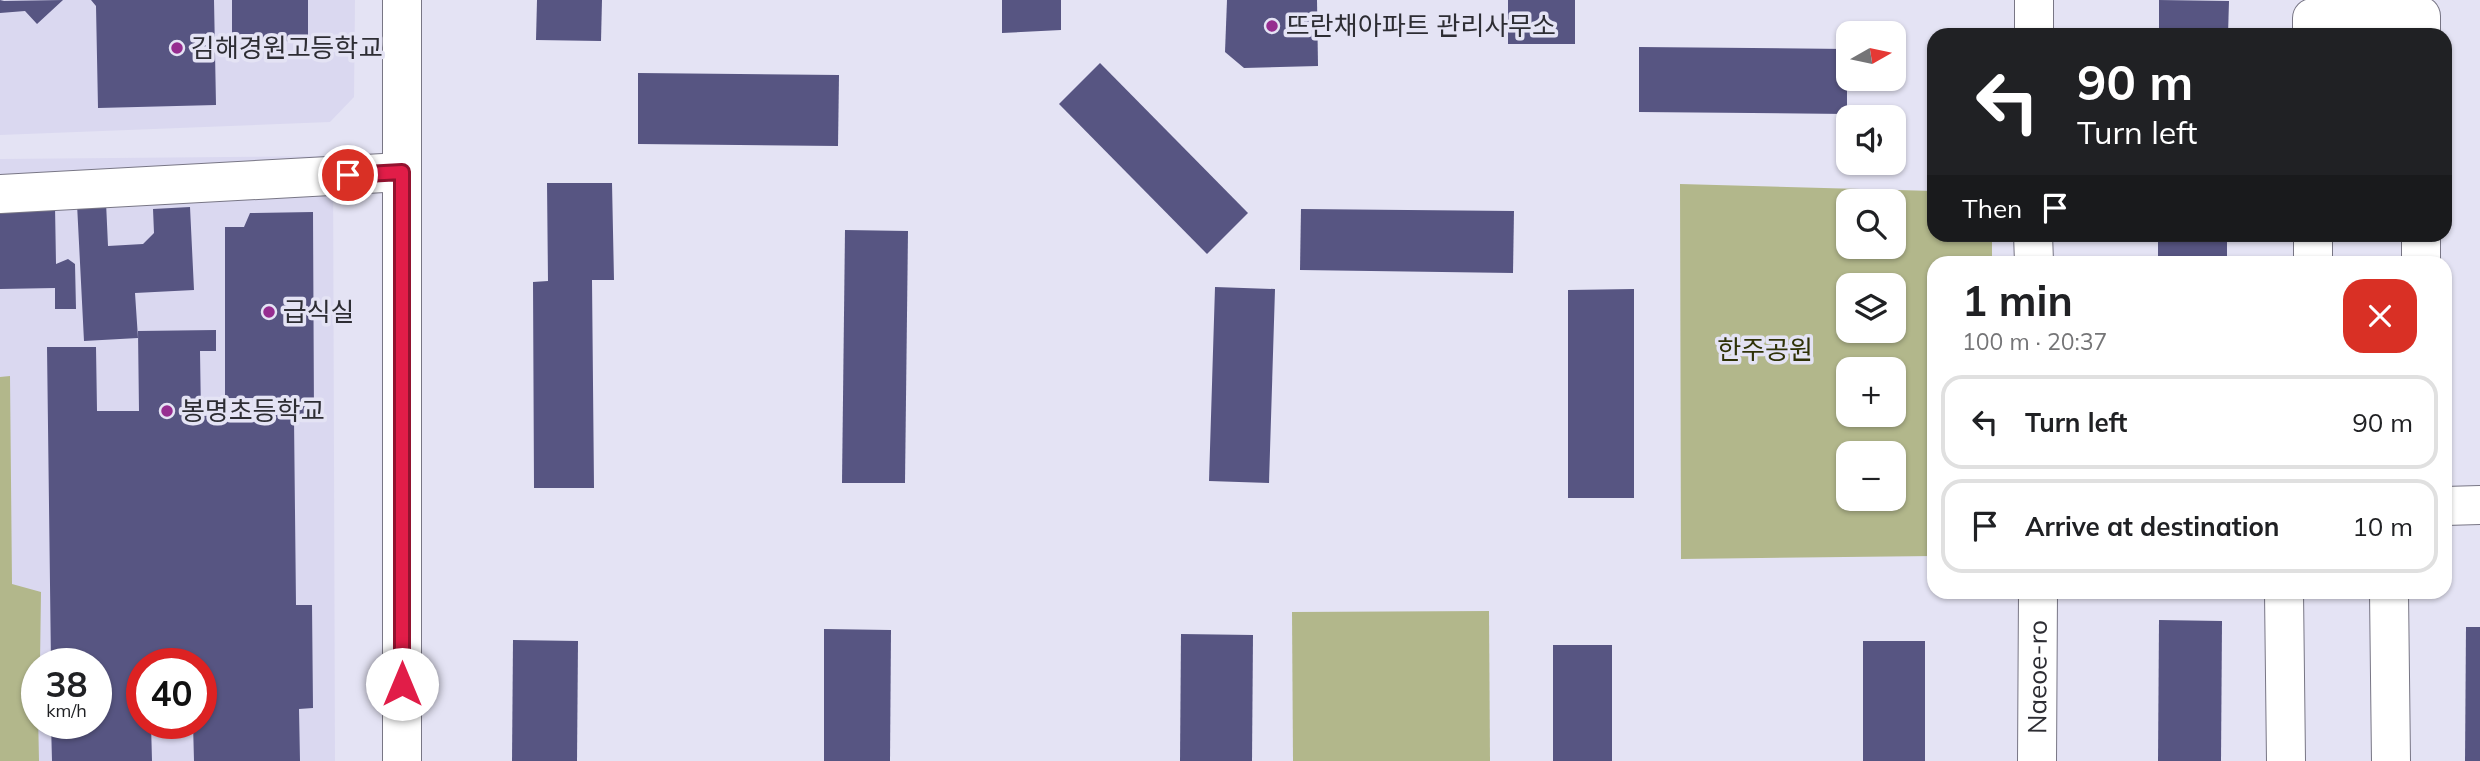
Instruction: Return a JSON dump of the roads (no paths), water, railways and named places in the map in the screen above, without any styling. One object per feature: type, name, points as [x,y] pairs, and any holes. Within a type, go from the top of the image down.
[{"type":"street","points":[[402,0],[402,761]]},
{"type":"street","points":[[2034,0],[2034,28]]},
{"type":"street","points":[[2312,28],[2312,18],[2421,16],[2421,28]]},
{"type":"street","points":[[0,194],[402,172]]},
{"type":"street","points":[[2452,506],[2480,505]]},
{"type":"street","name":"Naeoe-ro","points":[[2037,761],[2038,599]]},
{"type":"street","points":[[2284,599],[2286,761]]},
{"type":"street","points":[[2389,599],[2391,761]]},
{"type":"place","name":"뜨란채아파트 관리사무소","points":[[1272,26]]},
{"type":"place","name":"김해경원고등학교","points":[[177,48]]},
{"type":"place","name":"급식실","points":[[269,312]]},
{"type":"place","name":"봉명초등학교","points":[[167,411]]},
{"type":"park label","name":"한주공원","points":[[1765,350]]}]
